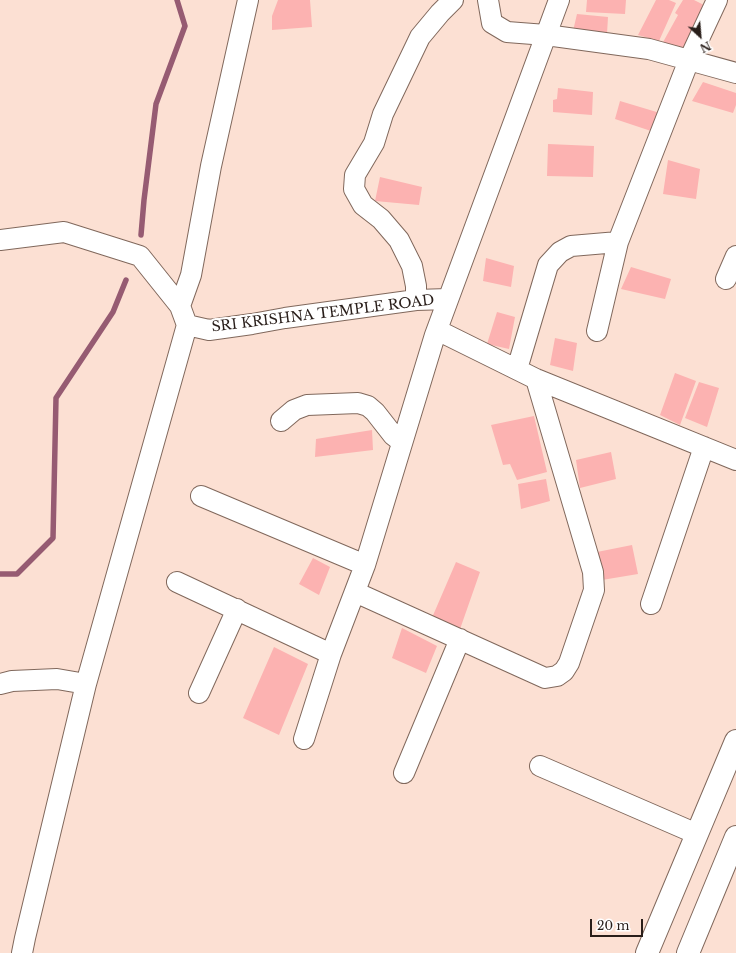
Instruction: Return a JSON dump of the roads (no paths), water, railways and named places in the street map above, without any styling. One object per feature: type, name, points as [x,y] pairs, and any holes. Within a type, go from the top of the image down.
[{"type":"main road","points":[[647,953],[736,741]]},
{"type":"main road","points":[[688,953],[736,837]]},
{"type":"street","points":[[180,306],[191,275],[211,166],[248,0]]},
{"type":"street","points":[[416,300],[416,286],[412,266],[399,240],[381,219],[364,205],[354,189],[355,175],[374,143],[383,114],[420,37],[453,0]]},
{"type":"street","points":[[488,0],[492,23],[507,32],[546,35],[649,49],[736,73]]},
{"type":"street","points":[[304,739],[331,654],[365,565],[437,330],[558,0]]},
{"type":"street","points":[[597,331],[618,242],[689,60],[717,0]]},
{"type":"street","points":[[0,240],[64,232],[140,256],[180,306],[187,325],[86,684],[22,953]]},
{"type":"street","points":[[517,369],[548,265],[560,252],[571,246],[618,242]]},
{"type":"street","points":[[726,279],[736,256]]},
{"type":"street","name":"SRI KRISHNA TEMPLE ROAD","points":[[187,325],[209,330],[416,300],[448,300]]},
{"type":"street","points":[[437,330],[536,378],[736,460]]},
{"type":"street","points":[[354,592],[545,678],[557,676],[564,671],[569,663],[594,590],[593,572],[536,378]]},
{"type":"street","points":[[281,421],[294,410],[307,404],[358,403],[368,406],[393,435],[402,442]]},
{"type":"street","points":[[651,604],[704,447]]},
{"type":"street","points":[[201,496],[365,565]]},
{"type":"street","points":[[177,582],[331,654]]},
{"type":"street","points":[[199,693],[236,609]]},
{"type":"street","points":[[404,773],[460,639]]},
{"type":"street","points":[[0,684],[12,681],[57,679],[86,684]]},
{"type":"street","points":[[540,766],[697,834]]},
{"type":"waterway","points":[[141,235],[156,104],[185,26],[177,0]]},
{"type":"waterway","points":[[0,574],[17,574],[53,538],[56,398],[113,312],[126,280]]}]
